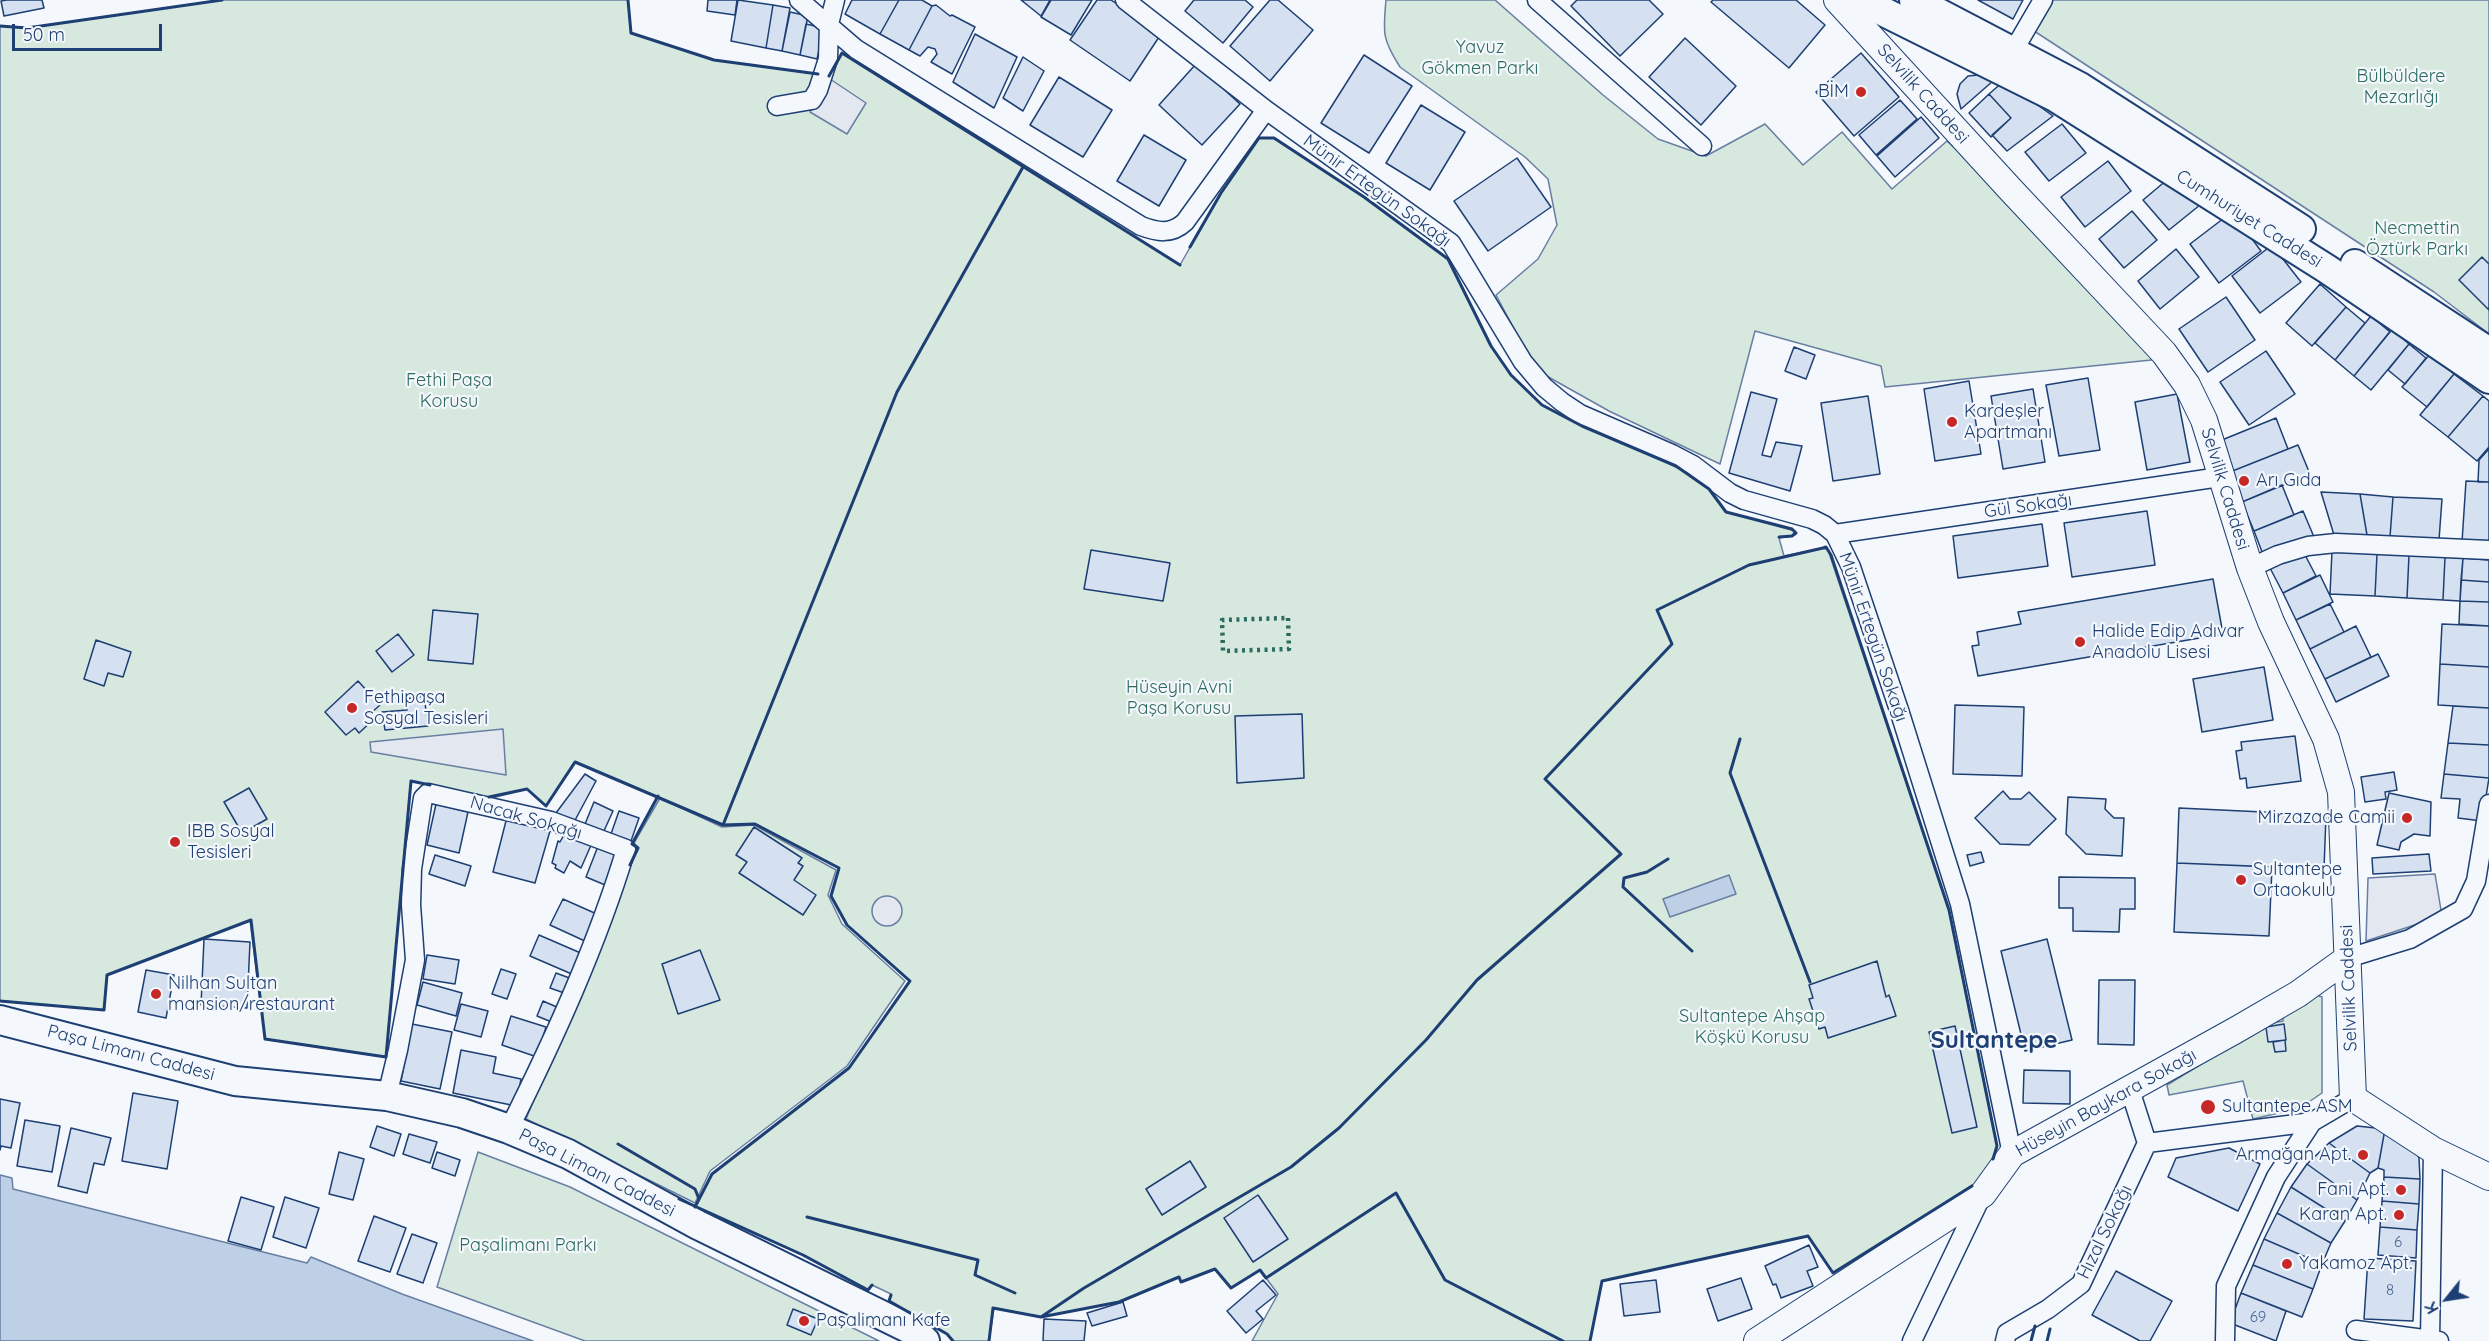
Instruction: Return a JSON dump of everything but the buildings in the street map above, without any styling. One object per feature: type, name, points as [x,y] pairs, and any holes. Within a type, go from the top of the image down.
[{"type":"main road","name":"Cumhuriyet Caddesi","points":[[1860,0],[2008,60]]},
{"type":"main road","name":"Cumhuriyet Caddesi","points":[[1914,0],[2008,60],[2055,97],[2489,352]]},
{"type":"main road","name":"Cumhuriyet Caddesi","points":[[2332,261],[2489,379]]},
{"type":"main road","name":"Paşa Limanı Caddesi","points":[[0,1020],[235,1081],[387,1096],[462,1113],[509,1129],[567,1154],[698,1225],[914,1332],[926,1341]]},
{"type":"street","points":[[800,0],[856,49],[1141,226],[1153,231],[1171,231],[1185,222],[1266,110]]},
{"type":"street","points":[[777,106],[812,100],[818,90],[828,59],[829,24],[836,0]]},
{"type":"street","name":"Münir Ertegün Sokağı","points":[[1125,0],[1266,110],[1451,243],[1523,362],[1544,387],[1562,402],[1580,414],[1693,465],[1730,493],[1744,500],[1812,519],[1835,534],[1844,548],[1855,578],[1960,904],[2012,1154]]},
{"type":"street","points":[[1537,0],[1702,146]]},
{"type":"street","name":"Selvilik Caddesi","points":[[1837,0],[2164,353],[2187,386],[2204,420],[2250,568],[2271,622],[2326,739],[2342,792],[2353,1098]]},
{"type":"street","points":[[2008,60],[2043,0]]},
{"type":"street","name":"Gül Sokağı","points":[[1835,534],[2220,477]]},
{"type":"street","points":[[2250,568],[2277,555],[2308,546],[2336,543],[2489,550]]},
{"type":"street","name":"Nacak Sokağı","points":[[387,1096],[415,960],[411,905],[412,869],[423,798],[428,793],[528,815],[626,849],[613,891],[580,971],[538,1071],[509,1129]]},
{"type":"street","points":[[2348,958],[2410,939],[2463,909],[2476,881],[2488,815]]},
{"type":"street","name":"Hüseyin Baykara Sokağı","points":[[1757,1341],[1983,1194],[2012,1154],[2298,994],[2348,958]]},
{"type":"street","points":[[2130,1090],[2147,1143],[2312,1122],[2353,1098],[2433,1150],[2489,1177]]},
{"type":"street","points":[[2225,1341],[2226,1286],[2276,1177],[2312,1122]]},
{"type":"street","name":"Hızal Sokağı","points":[[2005,1341],[2007,1333],[2048,1309],[2081,1284],[2147,1143]]},
{"type":"street","points":[[2356,1330],[2433,1341],[2433,1150]]},
{"type":"street","points":[[1912,1341],[1983,1194]]},
{"type":"green space","points":[[222,0],[628,0],[631,33],[714,60],[831,76],[842,53],[1180,265],[1221,193],[1259,138],[1274,138],[1364,197],[1448,259],[1491,346],[1511,375],[1542,405],[1582,426],[1676,466],[1709,489],[1726,512],[1795,531],[1792,536],[1779,538],[1784,556],[1823,548],[1828,550],[1949,910],[1997,1146],[1990,1169],[1978,1182],[1833,1273],[1808,1236],[1602,1281],[1590,1341],[1252,1341],[1278,1294],[1260,1270],[1231,1288],[1215,1269],[1181,1282],[1179,1277],[1119,1302],[1041,1317],[994,1308],[989,1341],[953,1341],[947,1334],[889,1301],[891,1294],[872,1285],[868,1290],[803,1255],[695,1207],[712,1174],[849,1068],[909,981],[847,925],[831,896],[839,868],[755,824],[723,825],[576,762],[546,806],[527,789],[492,798],[411,781],[386,1057],[265,1039],[250,920],[107,975],[104,1010],[0,1001],[0,26],[27,28]]},
{"type":"green space","name":"Yavuz Gökmen Parkı","points":[[1386,0],[1495,0],[1603,95],[1658,139],[1706,156],[1765,124],[1803,165],[1842,132],[1892,189],[1947,141],[2181,357],[1885,387],[1881,366],[1755,331],[1720,464],[1609,411],[1536,370],[1496,295],[1538,259],[1557,225],[1548,179],[1525,157],[1400,67],[1385,35]]},
{"type":"green space","name":"Bülbüldere Mezarlığı","points":[[2043,0],[2489,0],[2489,334],[2434,292],[2028,27]]},
{"type":"green space","points":[[660,798],[722,827],[754,825],[836,870],[828,895],[842,924],[905,981],[847,1066],[710,1171],[695,1203],[526,1119],[638,847],[634,843]]},
{"type":"green space","points":[[2316,995],[2322,997],[2322,1093],[2300,1108],[2253,1119],[2243,1081],[2169,1095],[2167,1085],[2267,1024],[2283,1021],[2283,1016]]},
{"type":"green space","name":"Paşalimanı Parkı","points":[[478,1152],[570,1187],[879,1341],[585,1341],[437,1287]]},
{"type":"shaded area","points":[[830,79],[866,103],[847,134],[810,112]]},
{"type":"shaded area","points":[[503,729],[506,775],[371,752],[370,742]]},
{"type":"shaded area","points":[[2435,874],[2442,916],[2366,941],[2368,878]]},
{"type":"shaded area","points":[[887,896],[898,900],[902,911],[898,922],[887,926],[876,922],[872,911],[876,900]]},
{"type":"water","points":[[1729,875],[1736,894],[1670,917],[1663,899]]},
{"type":"water","points":[[0,1175],[12,1178],[13,1189],[307,1263],[311,1257],[402,1294],[533,1341],[0,1341]]},
{"type":"hedge","points":[[1288,618],[1289,649],[1223,651],[1222,620],[1288,618]]},
{"type":"wall","points":[[0,26],[27,28],[222,0]]},
{"type":"wall","points":[[628,0],[631,33],[714,60],[818,74]]},
{"type":"wall","points":[[829,76],[842,53],[1180,265]]},
{"type":"wall","points":[[1190,247],[1221,193],[1259,138],[1274,138],[1364,197],[1448,259],[1491,346],[1511,375],[1542,405],[1582,426],[1676,466],[1709,489],[1726,512],[1792,529],[1796,533],[1792,536],[1779,537]]},
{"type":"wall","points":[[723,825],[897,392],[1023,167]]},
{"type":"wall","points":[[1041,1317],[1084,1288],[1291,1167],[1339,1128],[1426,1040],[1477,980],[1621,854],[1545,779],[1672,644],[1657,610],[1749,565],[1826,547],[1831,555],[1949,910],[1997,1146],[1993,1159]]},
{"type":"wall","points":[[1740,739],[1730,773],[1810,982]]},
{"type":"wall","points":[[489,797],[527,789],[546,806],[575,762],[723,825],[755,824],[839,868],[831,896],[847,925],[910,981],[849,1068],[712,1174],[695,1207]]},
{"type":"wall","points":[[0,1001],[104,1010],[107,975],[251,920],[265,1039],[386,1057],[411,781],[430,785]]},
{"type":"wall","points":[[630,865],[638,848],[632,844],[658,796]]},
{"type":"wall","points":[[1668,859],[1647,872],[1624,878],[1623,887],[1692,951]]},
{"type":"wall","points":[[618,1144],[695,1189],[699,1199]]},
{"type":"wall","points":[[1590,1341],[1602,1281],[1808,1236],[1833,1273],[1972,1186]]},
{"type":"wall","points":[[989,1341],[993,1308],[1041,1317],[1119,1302],[1179,1277],[1181,1282],[1215,1269],[1231,1288],[1260,1270],[1266,1278],[1396,1193],[1445,1280],[1563,1341]]},
{"type":"wall","points":[[679,1199],[803,1255],[868,1290],[872,1285]]},
{"type":"wall","points":[[807,1217],[978,1260],[975,1275],[1015,1293]]},
{"type":"wall","points":[[891,1295],[889,1301],[947,1334],[953,1341]]},
{"type":"wall","points":[[2031,1341],[2035,1326]]},
{"type":"wall","points":[[2047,1341],[2050,1329]]},
{"type":"place","name":"BİM","points":[[1861,92]]},
{"type":"place","name":"Kardeşler Apartmanı","points":[[1952,422]]},
{"type":"place","name":"Arı Gıda","points":[[2244,481]]},
{"type":"place","name":"Halide Edip Adıvar Anadolu Lisesi","points":[[2080,642]]},
{"type":"place","name":"Fethipaşa Sosyal Tesisleri","points":[[352,708]]},
{"type":"place","name":"Mirzazade Camii","points":[[2407,818]]},
{"type":"place","name":"IBB Sosyal Tesisleri","points":[[175,842]]},
{"type":"place","name":"Sultantepe Ortaokulu","points":[[2241,880]]},
{"type":"place","name":"Nilhan Sultan mansion/restaurant","points":[[156,994]]},
{"type":"place","name":"Sultantepe ASM","points":[[2208,1107]]},
{"type":"place","name":"Armağan Apt.","points":[[2363,1155]]},
{"type":"place","name":"Fani Apt.","points":[[2401,1190]]},
{"type":"place","name":"Karan Apt.","points":[[2399,1215]]},
{"type":"place","name":"Yakamoz Apt.","points":[[2287,1264]]},
{"type":"place","name":"Paşalimanı Kafe","points":[[804,1321]]},
{"type":"district","name":"Sultantepe","points":[[1994,1041]]},
{"type":"park label","name":"Necmettin Öztürk Parkı","points":[[2417,239]]},
{"type":"park label","name":"Fethi Paşa Korusu","points":[[449,391]]},
{"type":"park label","name":"Hüseyin Avni Paşa Korusu","points":[[1179,698]]},
{"type":"park label","name":"Sultantepe Ahşap Köşkü Korusu","points":[[1752,1027]]}]
